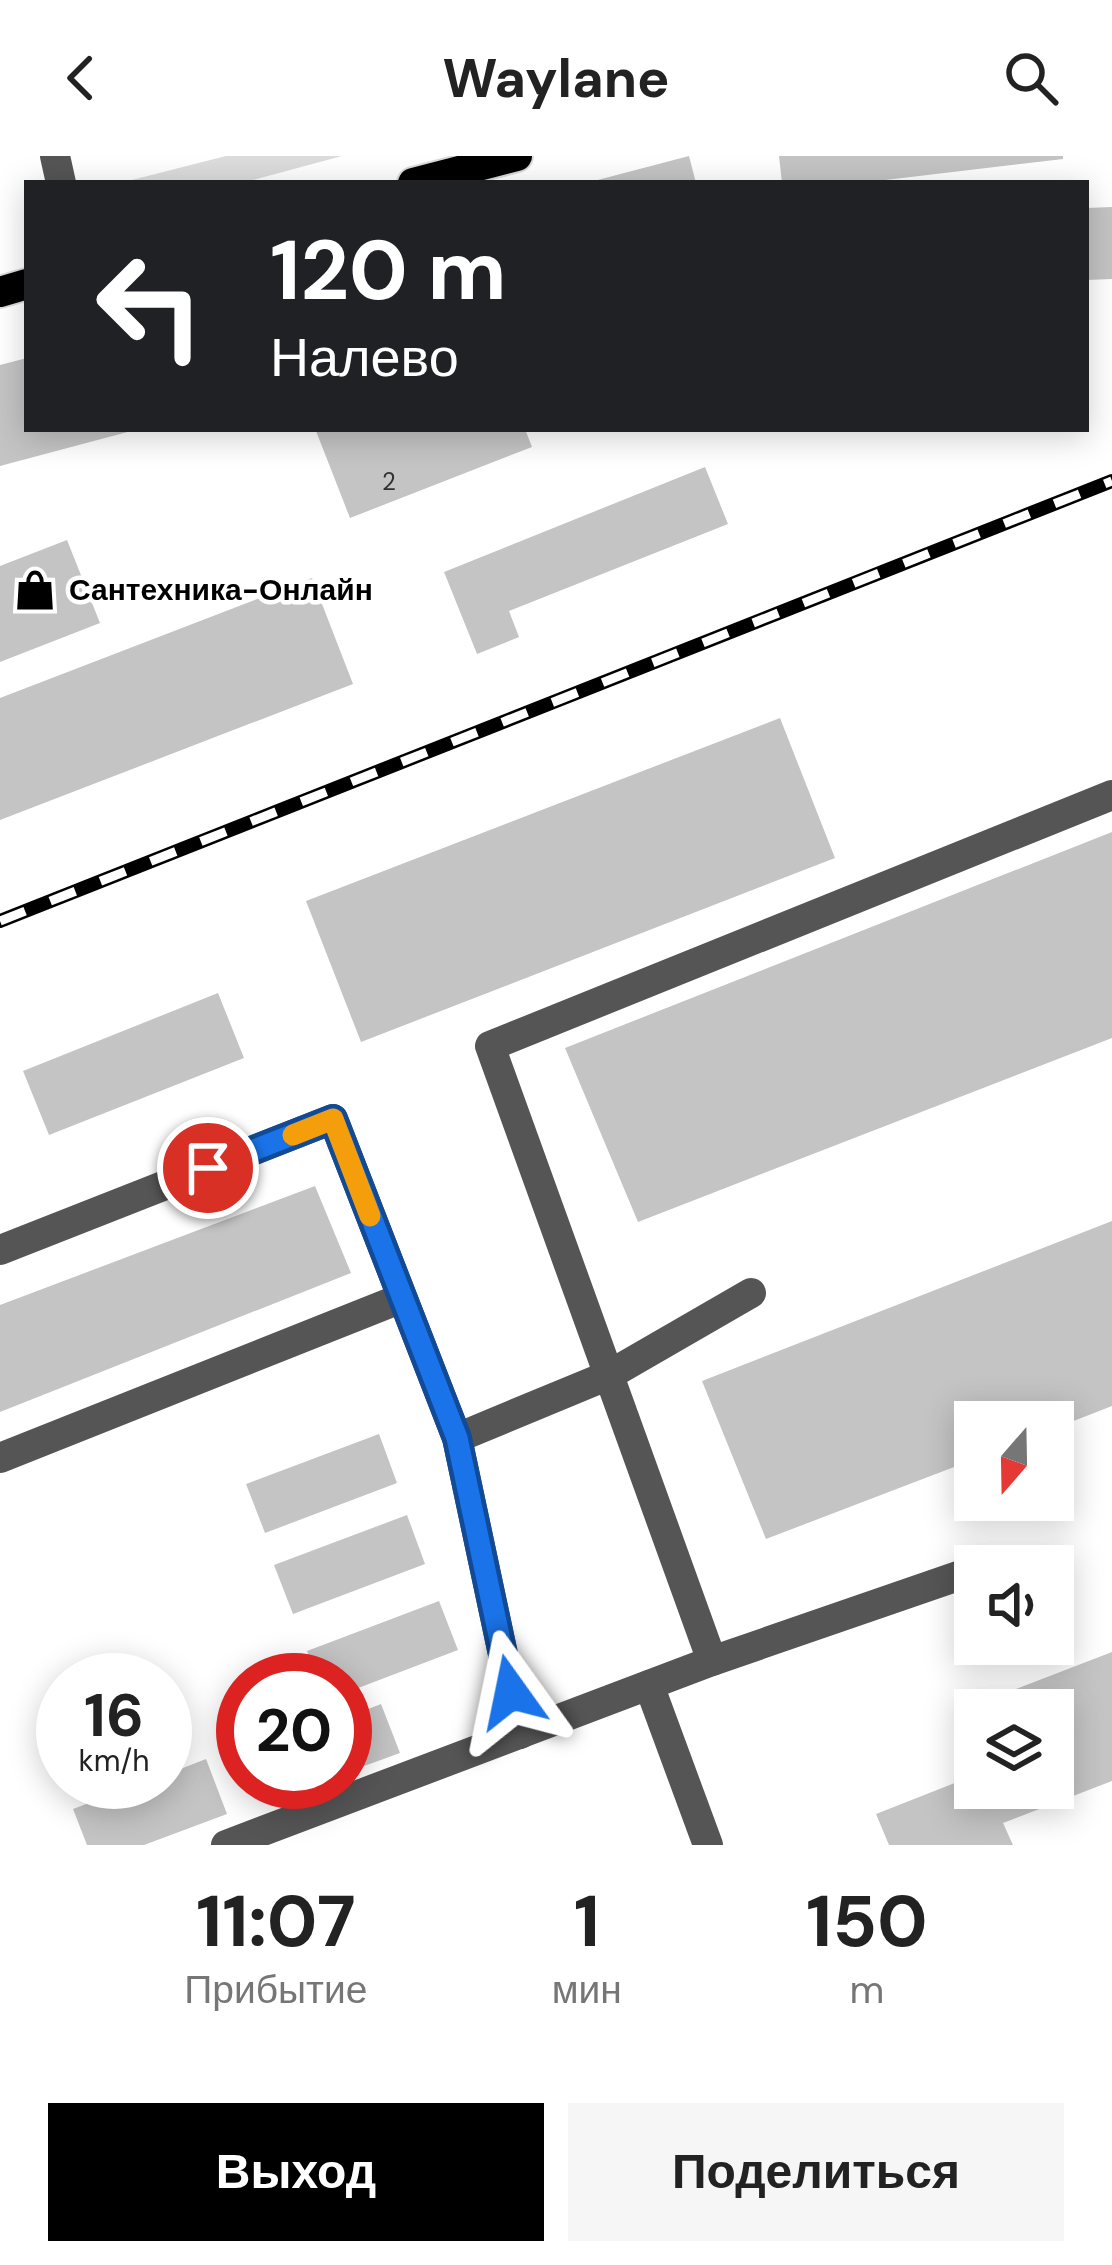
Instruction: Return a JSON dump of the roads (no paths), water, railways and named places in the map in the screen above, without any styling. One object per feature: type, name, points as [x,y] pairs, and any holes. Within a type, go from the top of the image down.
[{"type":"main road","points":[[425,180],[517,156]]},
{"type":"lane","points":[[712,1661],[490,1046],[1112,795]]},
{"type":"lane","points":[[0,1250],[333,1119],[457,1438],[520,1734]]},
{"type":"lane","points":[[457,1438],[609,1376],[751,1293]]},
{"type":"lane","points":[[0,1458],[402,1298]]},
{"type":"lane","points":[[226,1845],[649,1684],[954,1578]]},
{"type":"lane","points":[[649,1684],[708,1845]]},
{"type":"railway","points":[[0,921],[1112,481]]},
{"type":"place","name":"Сантехника-Онлайн","points":[[35,590]]}]
